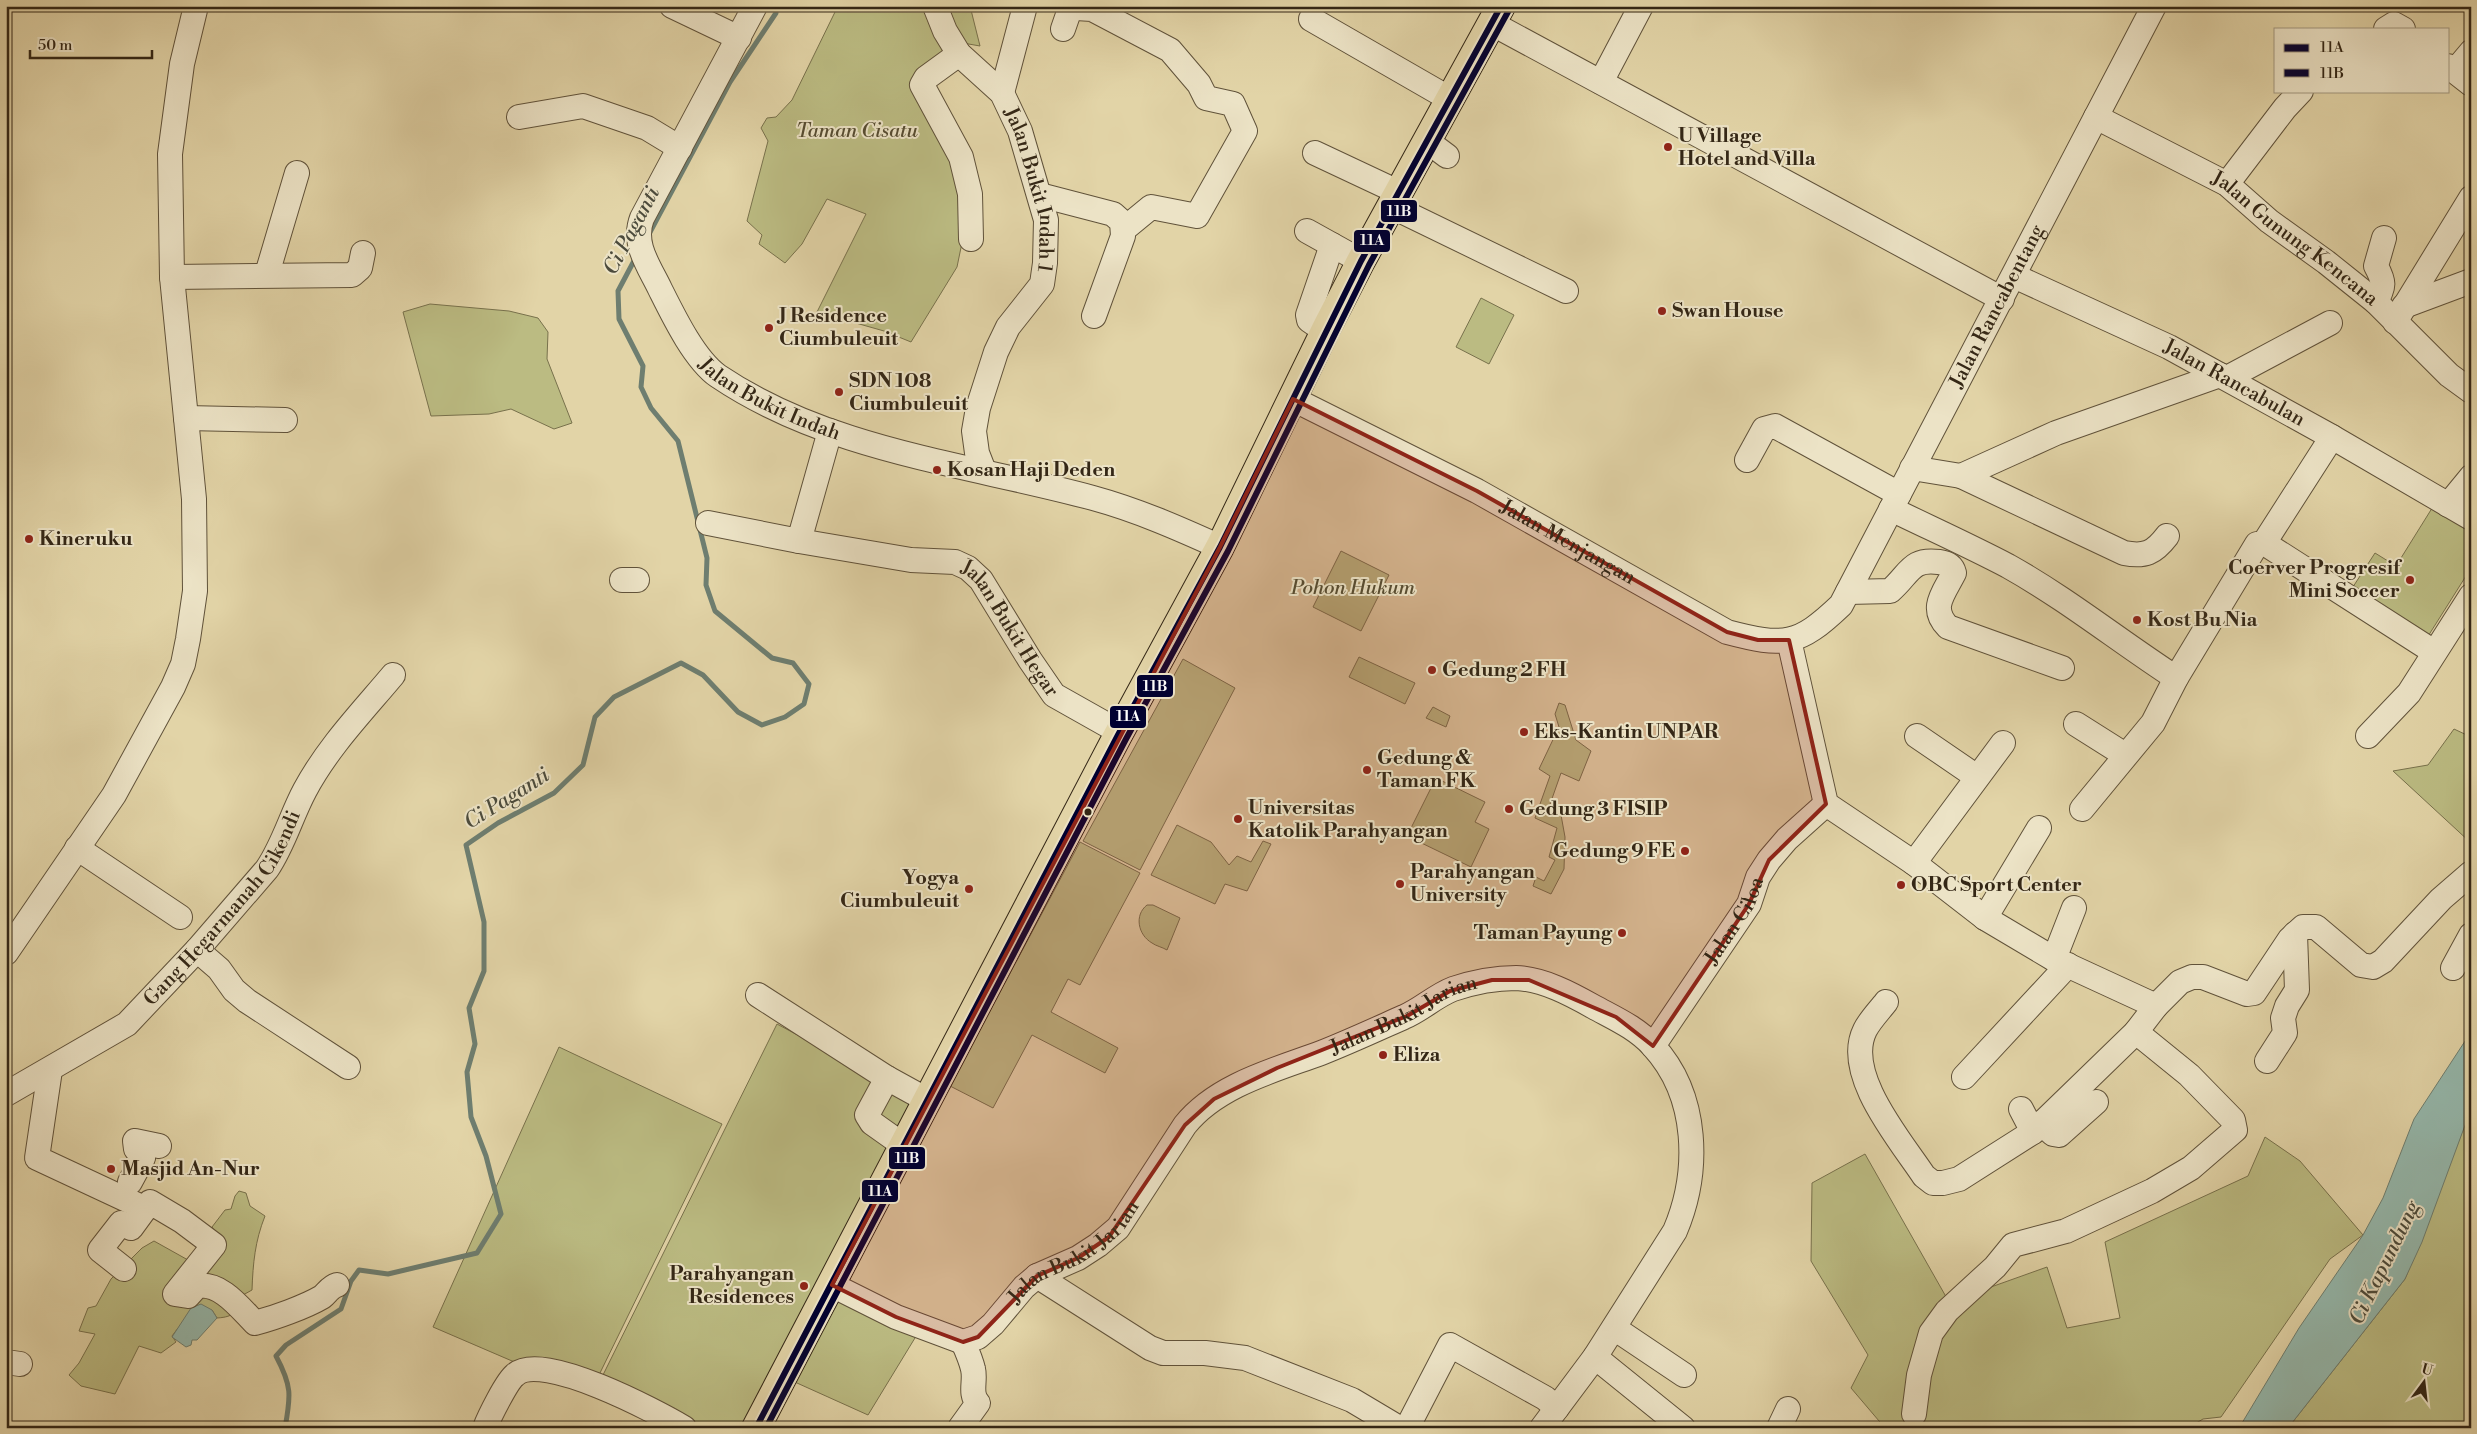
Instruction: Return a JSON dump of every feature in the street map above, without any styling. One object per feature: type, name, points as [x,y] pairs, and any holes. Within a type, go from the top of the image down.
[{"type":"main road","points":[[756,1428],[1118,735],[1220,548],[1325,331],[1394,199],[1437,149],[1450,99],[1496,15]]},
{"type":"street","points":[[6,953],[114,795],[174,687],[183,664],[195,591],[194,499],[172,277],[170,154],[182,64],[196,6]]},
{"type":"street","points":[[672,6],[739,38]]},
{"type":"street","name":"Jalan Bukit Indah","points":[[755,6],[642,218],[640,246],[672,312],[708,367],[718,376],[758,398],[830,431],[925,458],[1115,504],[1166,523],[1220,548]]},
{"type":"street","name":"Jalan Bukit Indah 1","points":[[935,6],[945,31],[960,54],[1002,93],[1020,131],[1046,220],[1045,263],[1042,284],[1008,327],[987,377],[974,431],[977,453],[984,471]]},
{"type":"street","points":[[1002,93],[1025,6]]},
{"type":"street","points":[[1600,82],[1642,6]]},
{"type":"street","name":"Jalan Rancabentang","points":[[1844,599],[2154,6]]},
{"type":"street","points":[[1063,28],[1074,7],[1092,9],[1170,50],[1199,84],[1206,98],[1233,104],[1245,131],[1197,216],[1151,207],[1123,230]]},
{"type":"street","points":[[1496,15],[1600,82],[2002,299]]},
{"type":"street","points":[[1311,19],[1450,99]]},
{"type":"street","points":[[2388,28],[2394,24],[2401,28]]},
{"type":"street","points":[[2458,73],[2471,52]]},
{"type":"street","points":[[960,54],[926,78],[922,85],[961,157],[970,194],[971,238]]},
{"type":"street","points":[[2227,184],[2285,108],[2300,92]]},
{"type":"street","points":[[518,117],[583,106],[647,128],[680,148]]},
{"type":"street","name":"Jalan Gunung Kencana","points":[[2096,117],[2227,184],[2269,221],[2326,262],[2376,302],[2399,314],[2449,375],[2471,391]]},
{"type":"street","points":[[1315,153],[1394,199],[1566,291]]},
{"type":"street","points":[[267,274],[297,173]]},
{"type":"street","points":[[1040,195],[1113,214],[1122,222],[1123,230],[1118,252],[1094,316]]},
{"type":"street","points":[[2399,314],[2471,198]]},
{"type":"street","points":[[1307,231],[1361,261]]},
{"type":"street","points":[[2376,302],[2383,287],[2383,279],[2376,266],[2384,238]]},
{"type":"street","points":[[1325,331],[1309,320],[1308,315],[1332,245]]},
{"type":"street","points":[[172,277],[352,274],[360,268],[363,253]]},
{"type":"street","name":"Jalan Rancabulan","points":[[2014,276],[2169,347],[2224,376],[2332,436],[2471,518]]},
{"type":"street","points":[[2399,314],[2471,282]]},
{"type":"street","points":[[1961,476],[2056,433],[2224,376],[2330,323]]},
{"type":"street","name":"Jalan Menjangan","points":[[1293,399],[1484,495],[1727,632],[1758,640],[1789,640],[1808,634],[1844,599]]},
{"type":"street","points":[[186,418],[285,420]]},
{"type":"street","points":[[1747,460],[1764,429],[1774,426],[1895,502],[2008,566],[2079,611],[2124,644],[2176,678]]},
{"type":"street","points":[[799,541],[830,431]]},
{"type":"street","points":[[2264,543],[2332,436]]},
{"type":"street","points":[[1912,468],[1961,476],[2124,553],[2148,555],[2158,548],[2167,536]]},
{"type":"street","points":[[2448,505],[2471,477]]},
{"type":"street","name":"Jalan Bukit Hegar","points":[[708,523],[911,560],[955,562],[968,568],[981,580],[1030,660],[1054,695],[1109,726],[1118,735]]},
{"type":"street","points":[[2082,809],[2153,723],[2176,678],[2257,544],[2264,543],[2434,652]]},
{"type":"street","points":[[1844,599],[1890,591],[1918,563],[1926,560],[1946,563],[1952,567],[1954,574],[1938,604],[1938,614],[1948,627],[2062,668]]},
{"type":"street","points":[[2368,736],[2409,693],[2471,596]]},
{"type":"street","points":[[1789,640],[1826,804],[1914,862],[1985,918],[2061,962],[2156,1006]]},
{"type":"street","name":"Gang Hegarmanah Cikendi","points":[[6,1094],[127,1024],[197,950],[277,855],[305,791],[329,750],[393,675]]},
{"type":"street","points":[[2076,724],[2125,755]]},
{"type":"street","points":[[1917,736],[1977,777]]},
{"type":"street","points":[[1914,862],[2003,743]]},
{"type":"street","name":"Jalan Ciloa","points":[[1653,1046],[1749,904],[1758,877],[1769,860],[1788,839],[1826,804]]},
{"type":"street","points":[[1985,918],[2039,828]]},
{"type":"street","points":[[77,848],[180,917]]},
{"type":"street","points":[[1886,1002],[1865,1030],[1861,1055],[1864,1074],[1872,1098],[1924,1176],[1933,1182],[1943,1183],[1958,1179],[2037,1128],[2136,1032],[2156,1006],[2180,982],[2192,977],[2203,977],[2247,994],[2254,993],[2295,934],[2303,927],[2316,927],[2361,965],[2373,966],[2383,961],[2441,899],[2471,873]]},
{"type":"street","points":[[1964,1077],[2061,962],[2074,908]]},
{"type":"street","points":[[2267,1061],[2285,1033],[2283,1018],[2286,1006],[2297,990],[2295,934]]},
{"type":"street","points":[[2452,968],[2471,935]]},
{"type":"street","points":[[197,950],[220,969],[234,990],[246,1000],[348,1067]]},
{"type":"street","name":"Jalan Bukit Jarian","points":[[964,1342],[978,1337],[993,1324],[1024,1287],[1037,1276],[1078,1258],[1098,1245],[1118,1228],[1185,1125],[1192,1116],[1214,1099],[1277,1068],[1408,1016],[1450,991],[1492,980],[1529,980],[1581,1000],[1616,1018],[1653,1046],[1675,1079],[1684,1100],[1692,1145],[1690,1178],[1683,1212],[1674,1231],[1614,1328],[1542,1428]]},
{"type":"street","points":[[758,995],[887,1078],[927,1100]]},
{"type":"street","points":[[1914,1414],[1919,1375],[1931,1333],[1947,1311],[1995,1266],[2013,1245],[2066,1231],[2152,1190],[2191,1168],[2235,1130],[2233,1120],[2188,1075],[2136,1032]]},
{"type":"street","points":[[50,1070],[37,1158],[122,1196],[182,1220],[214,1245],[175,1294],[188,1296],[197,1286],[205,1285],[223,1293],[255,1323],[282,1316],[292,1309],[322,1297],[337,1285]]},
{"type":"street","points":[[887,1078],[868,1114],[872,1123],[903,1145]]},
{"type":"street","points":[[2021,1109],[2037,1128],[2059,1135],[2096,1102]]},
{"type":"street","points":[[124,1268],[93,1246],[121,1223],[131,1228],[152,1198],[135,1174],[143,1158],[136,1149],[135,1140],[159,1146]]},
{"type":"street","points":[[1037,1276],[1110,1323],[1163,1353],[1205,1353],[1245,1358],[1352,1400],[1399,1428]]},
{"type":"street","points":[[832,1285],[896,1317],[964,1342],[973,1368],[974,1399],[978,1403],[960,1428]]},
{"type":"street","points":[[1614,1328],[1684,1375]]},
{"type":"street","points":[[1407,1428],[1450,1345],[1545,1398],[1557,1408]]},
{"type":"street","points":[[1594,1357],[1683,1428]]},
{"type":"street","points":[[485,1428],[515,1374],[528,1369],[548,1371],[607,1388],[641,1403],[684,1428]]},
{"type":"highlighted area","points":[[1293,399],[1477,491],[1727,632],[1758,640],[1789,640],[1826,804],[1769,860],[1749,904],[1653,1046],[1616,1017],[1529,980],[1492,980],[1450,991],[1407,1016],[1277,1068],[1214,1099],[1185,1125],[1109,1237],[1078,1258],[1037,1276],[993,1324],[978,1337],[963,1342],[896,1317],[832,1285],[1220,547]]},
{"type":"green space","name":"Taman Cisatu","points":[[824,6],[932,6],[953,52],[925,69],[953,156],[964,233],[957,267],[911,342],[884,331],[817,312],[866,214],[827,199],[802,244],[785,263],[759,244],[762,235],[747,221],[768,141],[761,128],[767,118],[776,117],[792,100],[835,12]]},
{"type":"green space","points":[[944,6],[970,6],[980,46],[963,43]]},
{"type":"green space","points":[[1481,298],[1514,315],[1489,364],[1456,347]]},
{"type":"green space","points":[[430,304],[509,311],[538,318],[548,332],[547,359],[572,423],[554,429],[511,409],[489,414],[431,416],[403,312]]},
{"type":"green space","name":"Coerver Progresif Mini Soccer","points":[[2434,505],[2471,529],[2471,568],[2425,641],[2349,593],[2375,553],[2396,566]]},
{"type":"green space","name":"Pohon Hukum","points":[[1341,551],[1389,575],[1361,631],[1313,607]]},
{"type":"green space","points":[[1359,657],[1415,683],[1405,704],[1349,677]]},
{"type":"green space","points":[[1183,659],[1235,688],[1140,870],[1083,841]]},
{"type":"green space","points":[[1559,703],[1565,705],[1576,740],[1591,751],[1579,781],[1561,773],[1548,810],[1561,815],[1565,837],[1564,869],[1551,894],[1533,886],[1536,877],[1544,881],[1555,860],[1549,857],[1557,828],[1535,818],[1550,776],[1539,769],[1559,727],[1555,714]]},
{"type":"green space","points":[[1433,707],[1450,716],[1446,727],[1426,718]]},
{"type":"green space","points":[[2454,729],[2471,737],[2471,843],[2393,771],[2428,765]]},
{"type":"green space","points":[[1436,778],[1485,802],[1475,822],[1489,829],[1471,867],[1407,836]]},
{"type":"green space","points":[[1177,825],[1211,842],[1229,865],[1237,856],[1251,862],[1263,841],[1271,844],[1247,891],[1225,884],[1215,904],[1151,875]]},
{"type":"green space","points":[[1080,842],[1140,873],[1080,985],[1068,979],[1051,1012],[1118,1048],[1105,1073],[1032,1035],[993,1108],[950,1086]]},
{"type":"green space","points":[[1147,905],[1153,905],[1180,918],[1167,950],[1154,944],[1143,935],[1139,919],[1140,914]]},
{"type":"green space","points":[[777,1024],[921,1101],[826,1288],[918,1333],[868,1415],[777,1374],[750,1428],[692,1428],[600,1381]]},
{"type":"green space","points":[[559,1047],[722,1124],[598,1377],[519,1364],[433,1327]]},
{"type":"green space","points":[[2471,1109],[2471,1428],[2288,1428],[2405,1279]]},
{"type":"green space","points":[[2265,1137],[2300,1161],[2363,1235],[2330,1259],[2221,1417],[2203,1419],[2188,1428],[1885,1428],[1851,1388],[1868,1355],[1811,1261],[1812,1183],[1865,1154],[1949,1302],[2047,1267],[2067,1328],[2120,1318],[2105,1242],[2248,1176]]},
{"type":"green space","points":[[239,1191],[246,1193],[250,1206],[265,1216],[255,1252],[252,1290],[243,1295],[235,1312],[232,1315],[217,1318],[212,1310],[178,1328],[172,1336],[176,1342],[161,1353],[139,1346],[115,1394],[81,1386],[69,1375],[79,1363],[95,1334],[79,1331],[88,1308],[96,1306],[111,1279],[142,1248],[154,1241],[188,1260],[218,1235],[212,1227],[225,1210],[231,1209],[235,1196]]},
{"type":"water","name":"Ci Kapundung","points":[[2471,1032],[2471,1109],[2422,1242],[2405,1279],[2288,1428],[2239,1428],[2299,1328],[2363,1235],[2383,1198],[2414,1119]]},
{"type":"water","points":[[201,1304],[212,1310],[217,1318],[197,1340],[192,1340],[191,1345],[186,1347],[172,1337],[191,1308]]},
{"type":"waterway","name":"Ci Paganti","points":[[649,234],[730,82],[776,13],[776,6]]},
{"type":"waterway","name":"Ci Paganti","points":[[285,1428],[289,1391],[285,1375],[276,1356],[286,1345],[341,1309],[351,1281],[359,1270],[388,1274],[477,1253],[501,1214],[486,1156],[471,1117],[467,1072],[475,1044],[469,1008],[484,971],[484,922],[466,845],[498,823],[554,793],[583,765],[595,717],[614,697],[681,663],[703,675],[738,712],[762,725],[785,717],[804,704],[809,684],[793,663],[772,658],[715,611],[706,585],[707,558],[678,441],[651,408],[641,387],[643,366],[619,319],[618,291],[636,257]]},
{"type":"transit line","name":"11A","points":[[756,1428],[1118,735],[1220,547],[1361,261],[1501,6]]},
{"type":"transit line","name":"11B","points":[[766,1428],[1126,739],[1228,551],[1369,265],[1509,10]]},
{"type":"place","name":"U Village Hotel and Villa","points":[[1668,147]]},
{"type":"place","name":"Swan House","points":[[1662,311]]},
{"type":"place","name":"J Residence Ciumbuleuit","points":[[769,328]]},
{"type":"place","name":"SDN 108 Ciumbuleuit","points":[[839,392]]},
{"type":"place","name":"Kosan Haji Deden","points":[[937,470]]},
{"type":"place","name":"Kineruku","points":[[29,539]]},
{"type":"place","name":"Coerver Progresif Mini Soccer","points":[[2410,580]]},
{"type":"place","name":"Kost Bu Nia","points":[[2137,620]]},
{"type":"place","name":"Gedung 2 FH","points":[[1432,670]]},
{"type":"place","name":"Eks-Kantin UNPAR","points":[[1524,732]]},
{"type":"place","name":"Gedung & Taman FK","points":[[1367,770]]},
{"type":"place","name":"Gedung 3 FISIP","points":[[1509,809]]},
{"type":"place","name":"Universitas Katolik Parahyangan","points":[[1238,819]]},
{"type":"place","name":"Gedung 9 FE","points":[[1685,851]]},
{"type":"place","name":"Parahyangan University","points":[[1400,884]]},
{"type":"place","name":"OBC Sport Center","points":[[1901,885]]},
{"type":"place","name":"Yogya Ciumbuleuit","points":[[969,889]]},
{"type":"place","name":"Taman Payung","points":[[1622,933]]},
{"type":"place","name":"Eliza","points":[[1383,1055]]},
{"type":"place","name":"Masjid An-Nur","points":[[111,1169]]},
{"type":"place","name":"Parahyangan Residences","points":[[804,1286]]}]
